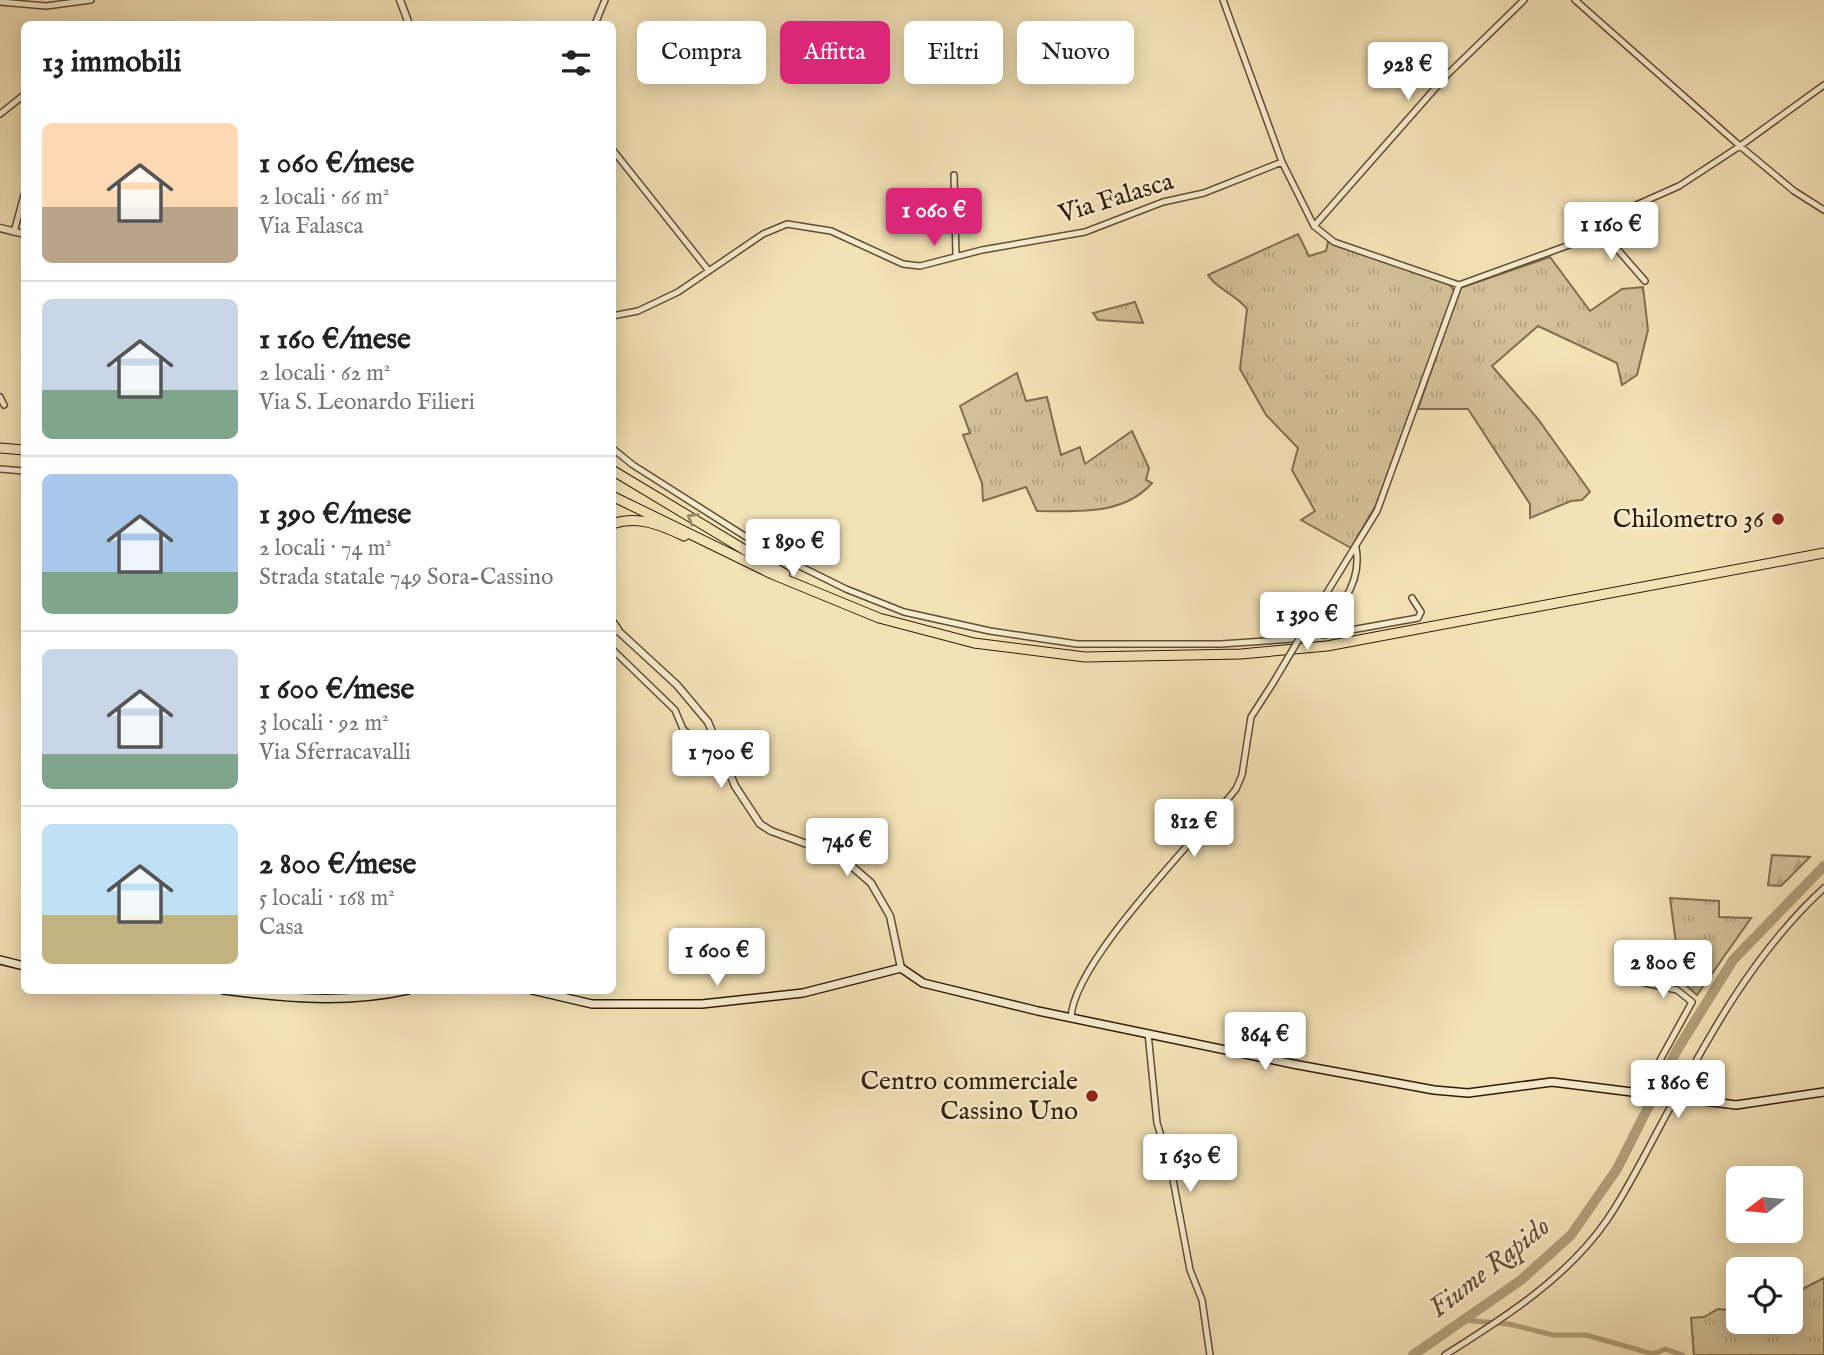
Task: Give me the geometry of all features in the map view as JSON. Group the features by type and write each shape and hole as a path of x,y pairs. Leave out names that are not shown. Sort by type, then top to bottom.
{"highway":[{"path":"0,448 21,450"},
{"path":"616,472 761,561 836,601"},
{"path":"616,498 772,574 836,601 922,632 1023,652 1118,658 1241,654 1327,646 1824,552"},
{"path":"616,523 636,520 656,523 750,567 772,574"}],"main road":[{"path":"0,960 21,965"},
{"path":"549,994 592,1004 702,1004 803,993 901,968 909,976 923,982 1071,1018 1293,1065 1455,1093 1552,1082 1744,1105 1824,1092"},
{"path":"263,994 333,1001 392,994"}],"street":[{"path":"0,2 46,6 91,0"},
{"path":"400,0 408,21"},
{"path":"596,21 606,0"},
{"path":"1223,0 1282,162 1314,226 1334,243 1459,285 1572,244 1607,218 1679,186 1824,85"},
{"path":"1314,226 1446,76 1524,0"},
{"path":"1575,0 1740,146 1794,191 1824,210"},
{"path":"0,114 21,97"},
{"path":"616,154 709,271"},
{"name":"Via Falasca","path":"616,315 648,306 678,292 763,234 787,224 831,231 903,264 920,266 956,255 1086,232 1164,202 1204,193 1282,162"},
{"path":"954,175 956,255"},
{"path":"14,232 21,206"},
{"path":"1598,226 1645,281"},
{"path":"0,228 21,233"},
{"path":"1071,1018 1073,1002 1113,933 1236,789 1242,775 1251,717 1377,511 1459,285"},
{"path":"0,397 4,405"},
{"path":"616,450 633,465 740,534 803,570 904,612 1077,644 1221,644 1307,638 1317,631 1348,596 1358,561 1356,548"},
{"path":"0,469 21,471"},
{"path":"1317,631 1323,635 1418,618 1421,612 1412,598"},
{"path":"616,628 694,703 714,736 735,786 760,824 771,831 840,856 862,873 880,896 890,916 901,968"},
{"path":"616,653 675,710 683,729 694,739 714,736"},
{"path":"1445,1355 1502,1318 1572,1262 1606,1222 1674,1096 1731,999 1795,915 1824,888"},
{"path":"1645,983 1677,990 1692,1002 1647,1092"},
{"path":"1148,1033 1157,1123 1170,1165 1189,1270 1202,1300 1210,1355"}],"green space":[{"path":"1298,234 1309,256 1326,251 1328,242 1448,283 1455,292 1376,505 1351,548 1301,520 1315,511 1292,470 1298,448 1266,415 1240,369 1247,309 1208,275"},
{"path":"1550,257 1590,311 1622,289 1643,287 1648,330 1637,375 1622,385 1617,363 1538,326 1492,366 1538,419 1590,492 1582,500 1571,501 1530,518 1530,504 1468,409 1418,409 1460,288"},
{"path":"1135,302 1143,323 1098,320 1093,313"},
{"path":"1017,373 1026,401 1047,397 1061,455 1080,447 1085,464 1132,431 1149,468 1146,480 1152,483 1127,501 1083,511 1037,511 1026,487 983,501 982,483 963,435 970,433 960,406"},
{"path":"1772,855 1810,857 1781,886 1768,885"},
{"path":"1670,898 1719,901 1719,917 1751,918 1697,995 1681,981"},
{"path":"1824,1278 1824,1355 1694,1355 1691,1318 1704,1317 1718,1309 1726,1310 1726,1334 1803,1334 1803,1289"}],"waterway":[{"name":"Fiume Rapido","path":"1413,1355 1521,1280 1571,1235 1617,1169 1677,1050 1733,960 1824,866"},
{"path":"1463,1320 1509,1324 1553,1335 1586,1335 1653,1354 1665,1349 1683,1355"}],"place":[{"name":"Chilometro 36","path":"1778,519"},
{"name":"Centro commerciale Cassino Uno","path":"1092,1096"}]}
